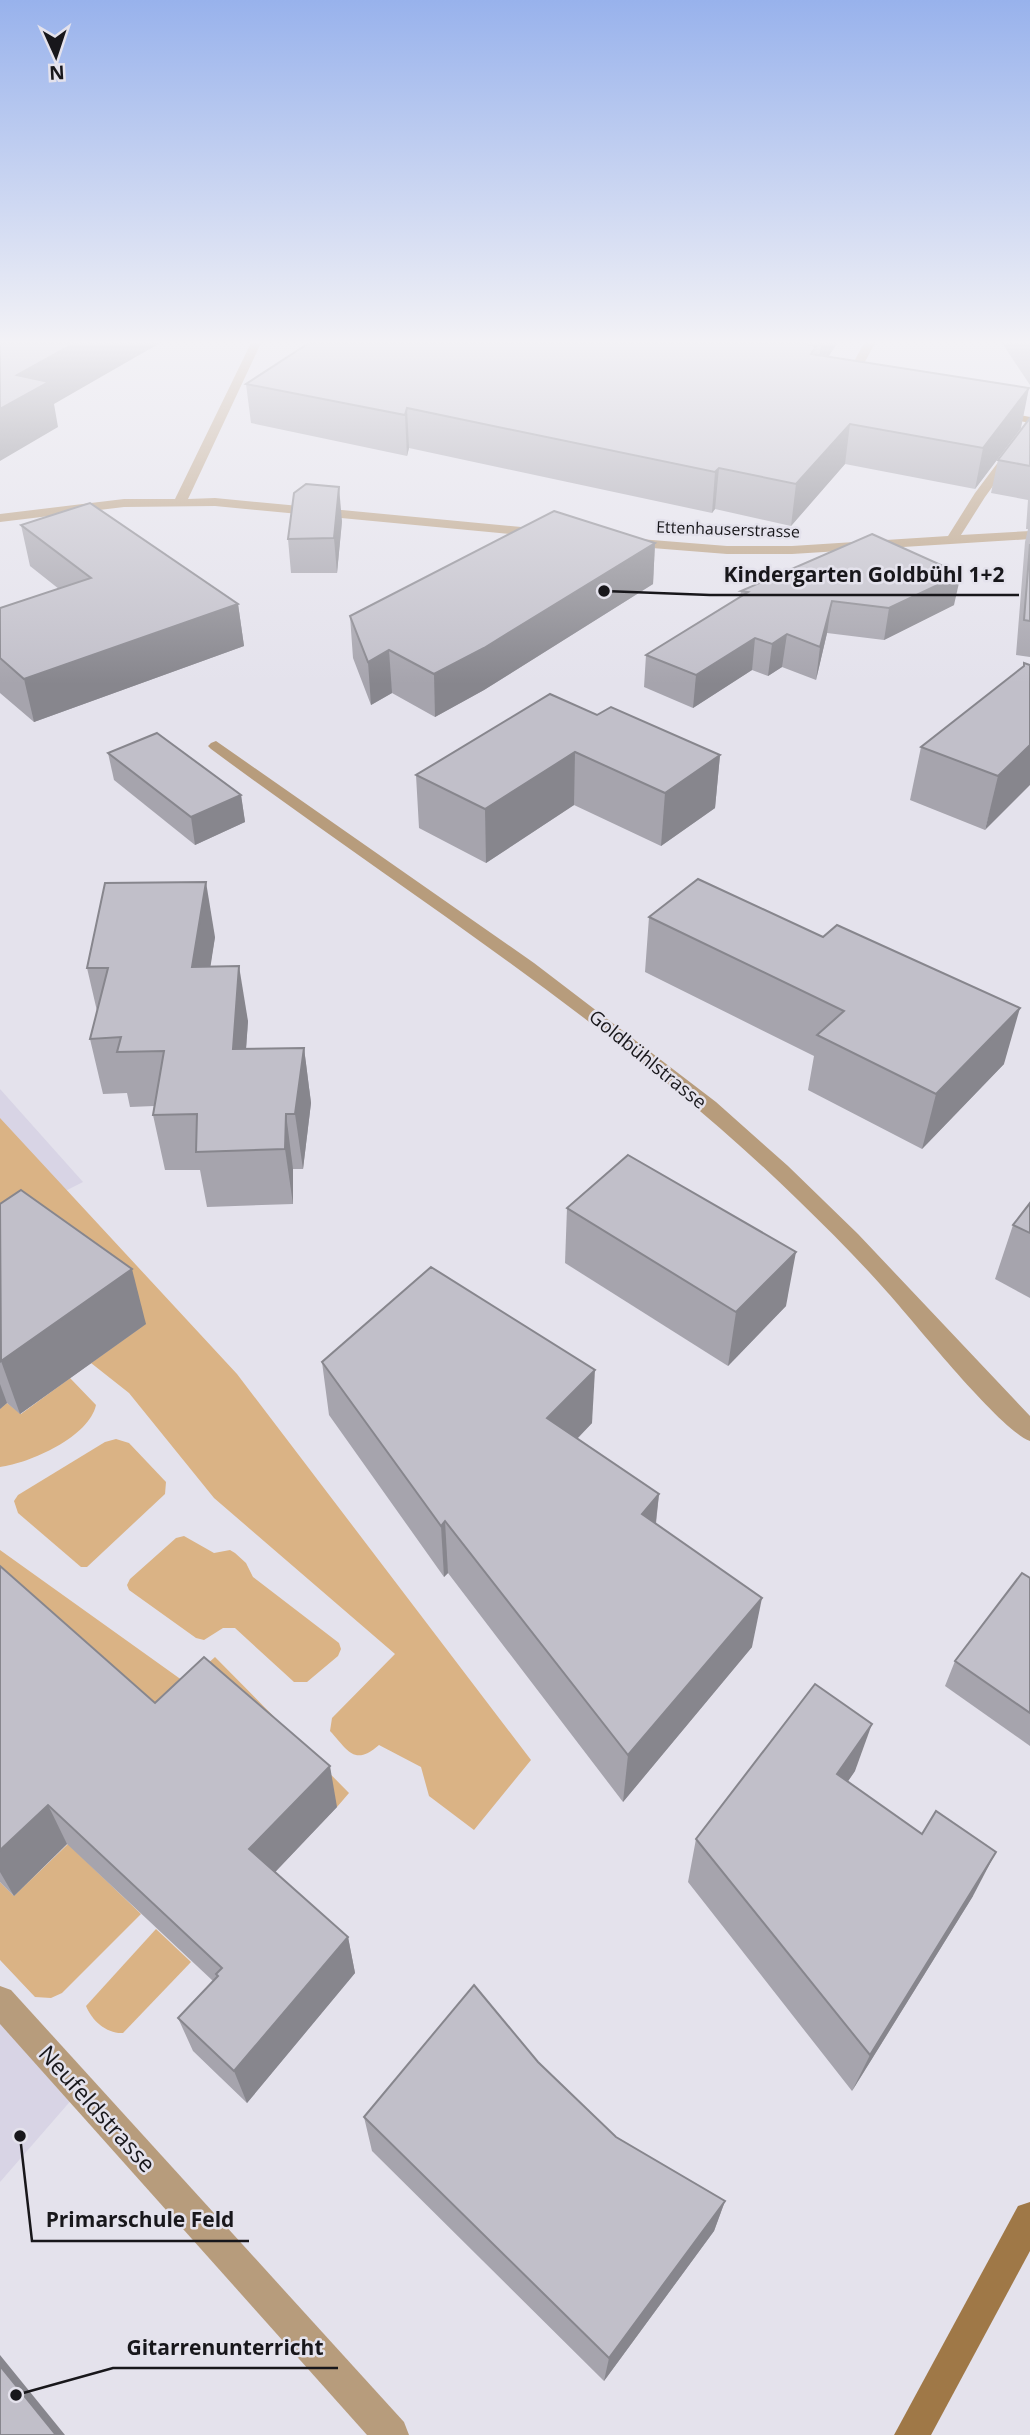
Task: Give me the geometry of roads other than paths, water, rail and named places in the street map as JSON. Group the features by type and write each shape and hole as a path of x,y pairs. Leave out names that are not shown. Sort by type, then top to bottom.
{"main road":[{"path":"912,2435 1030,2218"}],"street":[{"path":"180,502 202,457"},
{"path":"953,538 1008,457"},
{"path":"0,518 124,503 180,502 256,505 551,534"},
{"name":"Ettenhauserstrasse","path":"618,541 686,548 764,551 1030,535"},
{"name":"Goldbühlstrasse","path":"216,746 309,815 562,990 710,1108 768,1160 893,1284 995,1399 1030,1431"},
{"name":"Neufeldstrasse","path":"0,2001 391,2435"}],"place":[{"name":"Kindergarten Goldbühl 1+2","path":"604,591"},
{"name":"Primarschule Feld","path":"20,2136"},
{"name":"Gitarrenunterricht","path":"16,2395"}]}
